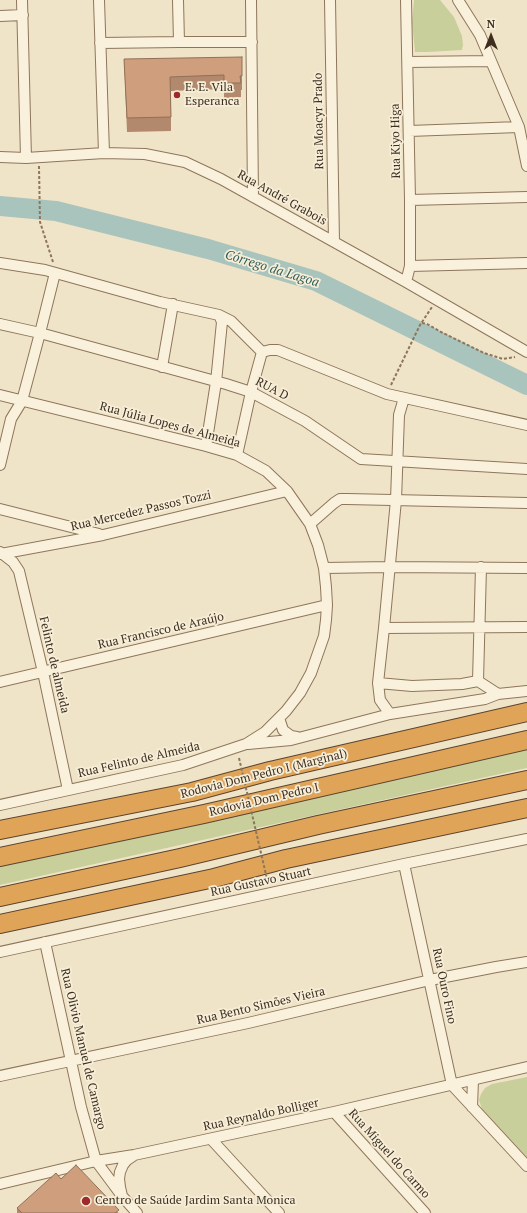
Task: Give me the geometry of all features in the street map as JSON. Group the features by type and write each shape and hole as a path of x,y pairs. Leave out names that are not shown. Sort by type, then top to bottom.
{"highway":[{"name":"Rodovia Dom Pedro I (Marginal)","path":"0,830 192,792 270,771 527,712"},
{"name":"Rodovia Dom Pedro I","path":"0,857 204,814 527,740"},
{"path":"0,897 180,858 318,825 527,780"},
{"path":"0,924 214,878 286,859 527,808"}],"street":[{"path":"22,0 26,158"},
{"path":"99,0 104,153"},
{"path":"178,0 179,42"},
{"path":"251,0 253,197"},
{"name":"Rua Moacyr Prado","path":"330,0 334,242"},
{"name":"Rua Kiyo Higa","path":"406,0 410,200 410,266 406,282"},
{"path":"458,0 480,35 519,127 527,166"},
{"path":"0,16 23,15"},
{"path":"100,43 252,42"},
{"path":"408,62 491,61"},
{"path":"409,131 519,127"},
{"name":"Rua André Grabois","path":"0,158 26,158 104,153 145,154 185,162 221,179 438,300 524,354"},
{"path":"410,200 527,197"},
{"path":"0,263 55,273 80,281 219,315 231,321 262,352"},
{"path":"410,266 527,263"},
{"path":"0,465 11,419 22,400 55,273"},
{"path":"162,367 173,304"},
{"path":"206,446 216,382 222,322 219,315"},
{"name":"RUA D","path":"0,324 251,392 305,421 361,459 527,469"},
{"path":"262,352 278,350 387,394 527,425"},
{"path":"237,455 251,392 262,352"},
{"name":"Rua Júlia Lopes de Almeida","path":"0,395 237,455 266,471 287,492 310,524 318,545 324,568"},
{"path":"390,714 380,700 378,683 396,500 399,415 404,398"},
{"name":"Rua Mercedez Passos Tozzi","path":"1,553 102,535 287,492"},
{"path":"310,524 340,499 527,503"},
{"path":"0,509 102,535"},
{"name":"Felinto de almeida","path":"1,553 13,562 19,571 43,672 68,790"},
{"path":"478,680 481,567"},
{"path":"324,568 527,568"},
{"name":"Rua Felinto de Almeida","path":"0,805 183,765 246,744 265,732 300,693 311,673 324,636 326,620 327,605 324,568"},
{"name":"Rua Francisco de Araújo","path":"0,682 327,605"},
{"path":"384,628 527,626"},
{"path":"378,683 412,686 462,684 478,680 498,694"},
{"path":"246,744 291,740 390,714 485,699 498,694 527,691"},
{"path":"279,718 283,730 287,734 300,737"},
{"name":"Rua Gustavo Stuart","path":"0,952 404,864 527,839"},
{"name":"Rua Ouro Fino","path":"404,864 452,1085"},
{"name":"Rua Olivio Manuel de Camargo","path":"45,942 81,1107 96,1161"},
{"name":"Rua Bento Simões Vieira","path":"0,1076 248,1023 430,980 527,962"},
{"name":"Rua Reynaldo Bolliger","path":"0,1184 96,1161 134,1155 334,1112 527,1067"},
{"path":"472,1107 473,1080"},
{"path":"452,1085 527,1166"},
{"name":"Rua Miguel do Carmo","path":"334,1112 425,1213"},
{"path":"211,1139 279,1213"},
{"path":"122,1196 120,1172 127,1160 134,1155"},
{"path":"96,1161 122,1196 138,1213"}],"path":[{"path":"39,157 40,222 55,273"},
{"path":"387,394 421,324 428,312 438,300"},
{"path":"421,324 427,324 484,353 503,359 524,354"},
{"path":"240,758 266,879"}],"green space":[{"path":"414,0 440,0 454,17 462,36 462,50 415,52 412,22"},
{"path":"527,748 527,768 0,885 0,865"},
{"path":"527,1077 527,1157 482,1109 479,1100 485,1088 492,1084"}],"building":[{"path":"242,57 242,76 240,76 241,83 224,83 224,75 170,77 171,117 127,118 124,59"},
{"path":"76,1165 119,1210 115,1213 22,1213 17,1208 56,1173 61,1179"}],"waterway":[{"name":"Córrego da Lagoa","path":"0,206 56,211 208,249 316,281 527,385"}],"place":[{"name":"E. E. Vila Esperanca","path":"177,95"},
{"name":"Centro de Saúde Jardim Santa Monica","path":"86,1201"}]}
